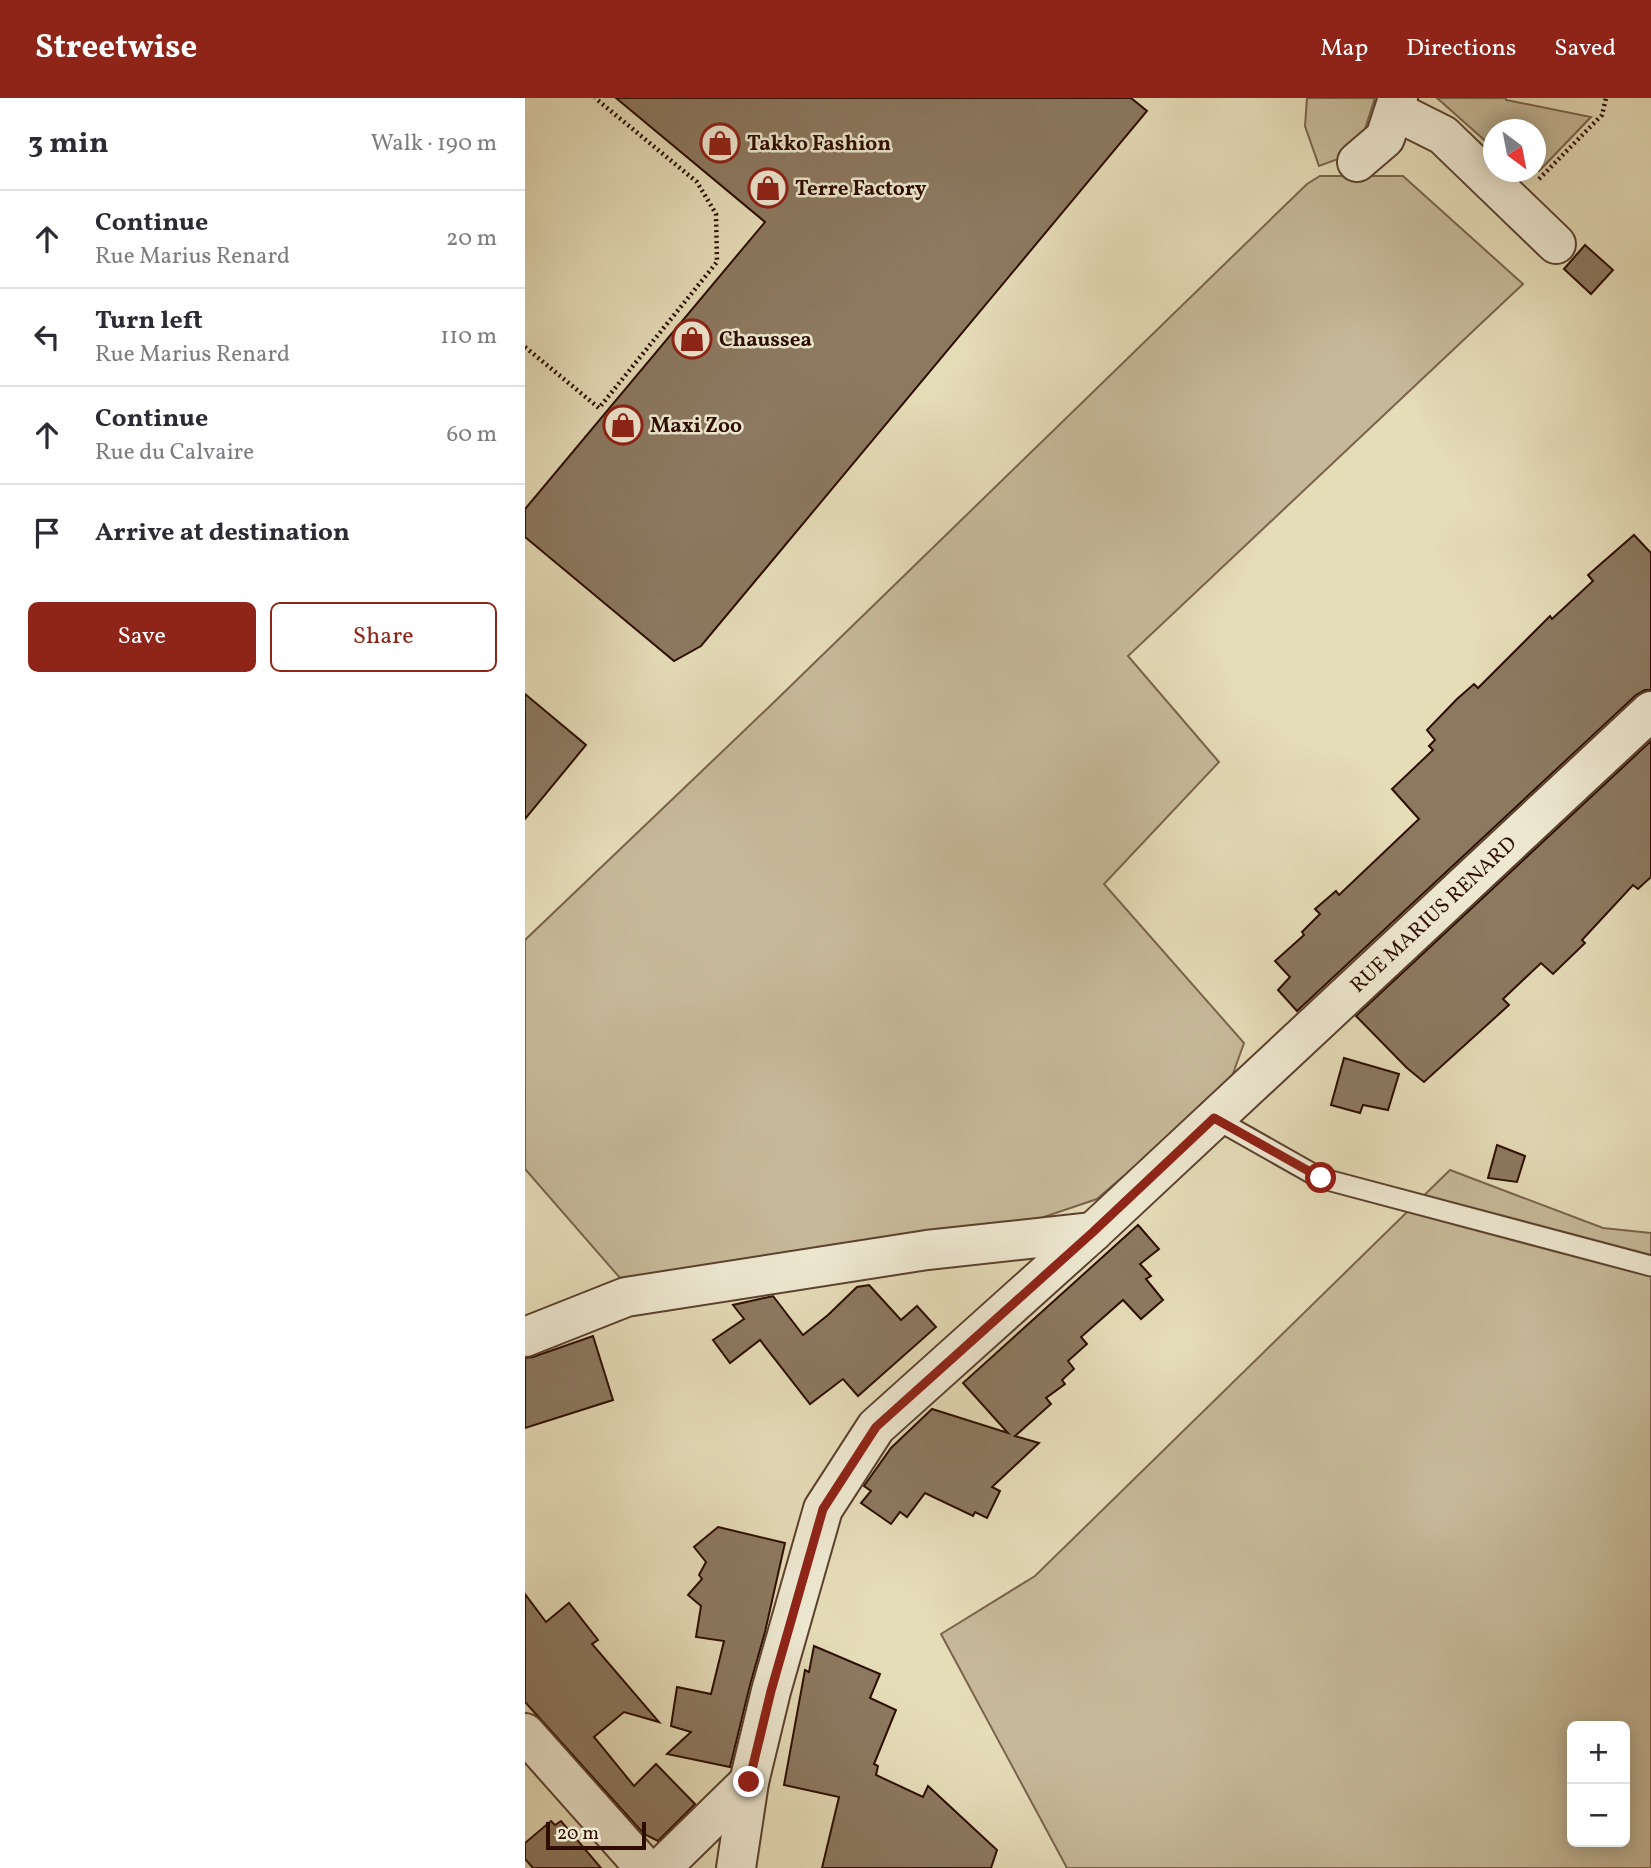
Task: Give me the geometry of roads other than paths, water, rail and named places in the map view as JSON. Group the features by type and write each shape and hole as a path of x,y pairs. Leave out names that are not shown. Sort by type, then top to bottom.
{"street":[{"path":"1357,162 1385,138 1397,104 1443,135 1556,244"},
{"name":"RUE MARIUS RENARD","path":"736,1868 749,1782 771,1691 823,1509 876,1427 1093,1232 1651,711"},
{"path":"525,1337 626,1297 927,1250 1093,1232"},
{"path":"525,1733 645,1868"},
{"path":"661,1868 749,1782"}],"lane":[{"path":"1214,1118 1321,1178 1651,1266"}],"place":[{"name":"Takko Fashion","path":"720,143"},
{"name":"Terre Factory","path":"768,188"},
{"name":"Chaussea","path":"692,339"},
{"name":"Maxi Zoo","path":"623,425"}]}
